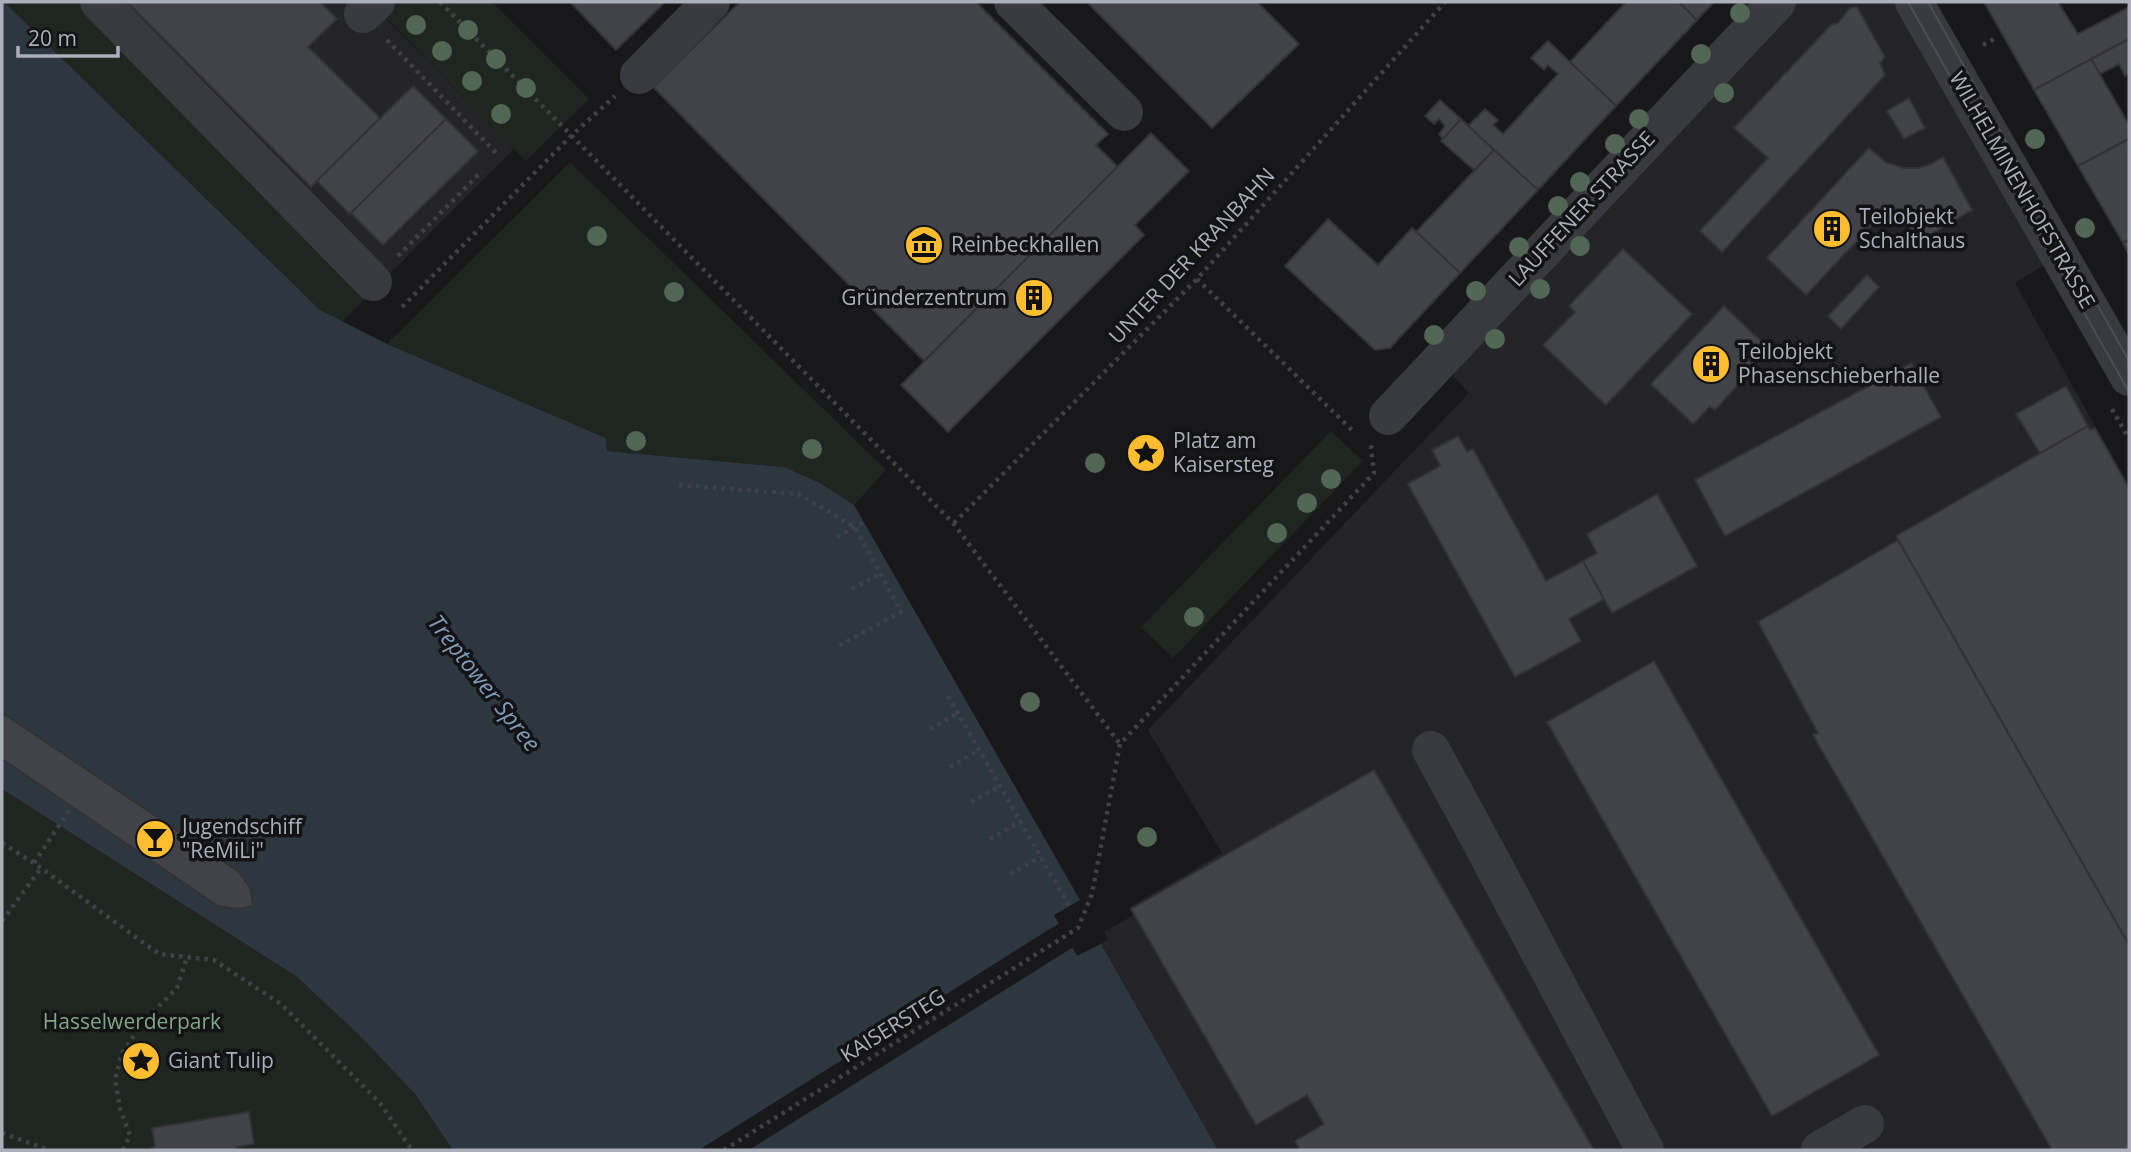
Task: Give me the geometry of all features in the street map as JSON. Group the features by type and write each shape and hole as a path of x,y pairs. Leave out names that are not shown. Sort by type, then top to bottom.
{"street":[{"path":"99,2 373,282"},
{"path":"639,75 711,2"},
{"path":"1013,2 1124,112"},
{"name":"LAUFFENER STRASSE","path":"1379,432 1777,2"},
{"name":"WILHELMINENHOFSTRASSE","path":"1914,2 2129,377"},
{"path":"1431,750 1645,1150"},
{"path":"1820,1150 1865,1124"}],"path":[{"path":"440,2 953,523 1120,744 1374,473 1379,432 1230,313 1197,279"},
{"name":"UNTER DER KRANBAHN","path":"953,523 1197,279 1445,2"},
{"path":"369,8 496,153"},
{"path":"1983,45 1994,39"},
{"path":"400,308 571,136 639,75"},
{"path":"373,282 482,171"},
{"path":"679,485 798,494 855,527 901,612 837,647"},
{"path":"837,537 864,522"},
{"path":"852,589 880,574"},
{"path":"948,696 1069,906"},
{"path":"930,729 958,713"},
{"name":"KAISERSTEG","path":"724,1150 1078,928 1092,894 1120,744"},
{"path":"950,767 979,750"},
{"path":"971,802 1000,786"},
{"path":"34,863 72,806"},
{"path":"990,839 1021,821"},
{"path":"2,843 34,863 159,954 214,960 281,1004 380,1104 412,1150"},
{"path":"1010,874 1041,857"},
{"path":"2,921 41,868"},
{"path":"123,1150 130,1135 120,1109 116,1079 122,1053 144,1021 177,988 187,957"},
{"path":"2,1133 49,1150"}],"shaded area":[{"path":"4,2 397,2 383,16 514,149 342,322"},
{"path":"1795,2 1896,2 2046,264 2015,283 2129,487 2129,1150 1218,1150 1101,944 1108,939 1104,932 1134,915 1130,907 1222,853 1148,730 1469,393 1454,377 1453,371"}],"green space":[{"path":"4,2 78,2 366,297 342,322 320,310"},
{"path":"397,2 492,2 589,99 526,161 383,15"},
{"path":"570,162 886,470 854,505 820,483 784,467 607,451 606,438 387,344"},
{"path":"1331,431 1363,461 1173,658 1141,627"},
{"name":"Hasselwerderpark","path":"2,789 297,977 359,1035 415,1094 453,1150 2,1150"}],"water":[{"name":"Treptower Spree","path":"2,2 320,310 387,344 606,438 607,451 784,467 820,483 854,505 1080,900 1054,915 1077,956 1101,944 1218,1150 453,1150 415,1094 359,1035 297,977 2,789"}],"pier":[{"path":"1061,922 1075,946 749,1150 699,1150"}],"building":[{"path":"127,2 320,2 337,19 308,47 380,118 311,187"},
{"path":"570,2 665,2 616,50"},
{"name":"Reinbeckhallen","path":"740,2 976,2 1108,134 1096,145 1118,167 924,361 653,87"},
{"path":"1087,2 1257,2 1299,44 1212,128"},
{"path":"1626,2 1679,2 1697,20 1616,106 1570,62"},
{"path":"1679,2 1714,2 1697,20"},
{"path":"1984,2 2058,2 2078,34 2129,7 2129,39 2034,90"},
{"path":"1857,7 1885,57 1880,63 1885,75 1722,252 1700,231 1768,158 1734,128 1831,25 1838,23 1850,8"},
{"path":"2129,39 2129,73 2125,76 2119,64 2100,74 2091,59"},
{"path":"1548,41 1616,106 1538,190 1468,126 1485,109 1498,120 1493,125 1503,134 1558,74 1548,65 1544,70 1531,58"},
{"path":"2091,59 2129,125 2129,139 2078,166 2034,90"},
{"path":"413,86 446,119 350,214 317,181"},
{"path":"1909,98 1925,128 1904,139 1887,111"},
{"path":"1440,100 1461,119 1443,139 1439,134 1445,126 1439,119 1434,124 1425,116"},
{"path":"446,119 478,151 383,245 351,213"},
{"path":"1461,119 1494,150 1474,170 1441,141"},
{"name":"Gründerzentrum","path":"1151,133 1189,171 1135,225 1144,235 948,432 901,385"},
{"path":"2129,139 2129,240 2123,243 2078,166"},
{"name":"Teilobjekt Schalthaus","path":"1869,148 1887,163 1904,168 1918,168 1943,157 1972,210 1918,242 1902,215 1884,212 1806,295 1767,258"},
{"path":"1494,150 1538,190 1460,273 1416,232"},
{"path":"1328,219 1378,265 1412,228 1460,273 1390,348 1375,350 1285,266"},
{"path":"2129,240 2129,255 2123,243"},
{"path":"1623,249 1692,314 1606,405 1543,345 1575,312 1569,306"},
{"path":"1867,275 1879,287 1841,329 1828,316"},
{"name":"Teilobjekt Phasenschieberhalle","path":"1724,306 1765,345 1750,361 1755,366 1715,410 1710,406 1693,424 1651,384"},
{"path":"1911,363 1941,417 1725,536 1695,480"},
{"path":"2066,386 2088,426 2040,453 2016,414"},
{"path":"2088,426 2090,430 2095,428 2129,488 2129,945 1896,536"},
{"path":"1458,436 1467,452 1473,449 1546,581 1583,561 1604,599 1569,619 1581,641 1515,677 1408,484 1440,466 1432,450"},
{"path":"1657,494 1697,566 1612,613 1583,561 1597,553 1587,534"},
{"path":"1898,540 2129,945 2129,1150 2052,1150 1813,735 1818,733 1758,622"},
{"path":"1654,661 1879,1055 1772,1116 1547,722"},
{"name":"Jugendschiff \"ReMiLi\"","path":"4,714 239,872 251,889 253,906 238,909 218,906 2,759"},
{"path":"1374,770 1594,1150 1300,1150 1295,1141 1324,1124 1307,1095 1256,1125 1131,909"},
{"path":"249,1112 254,1144 236,1147 237,1150 148,1150 155,1146 152,1128"}],"tram line":[{"path":"1908,2 2129,392"},
{"path":"1928,2 2129,361"}],"place":[{"name":"Teilobjekt Schalthaus","path":"1832,229"},
{"name":"Reinbeckhallen","path":"924,245"},
{"name":"Gründerzentrum","path":"1034,298"},
{"name":"Teilobjekt Phasenschieberhalle","path":"1711,364"},
{"name":"Platz am Kaisersteg","path":"1146,453"},
{"name":"Jugendschiff \"ReMiLi\"","path":"155,839"},
{"name":"Giant Tulip","path":"141,1061"}]}
